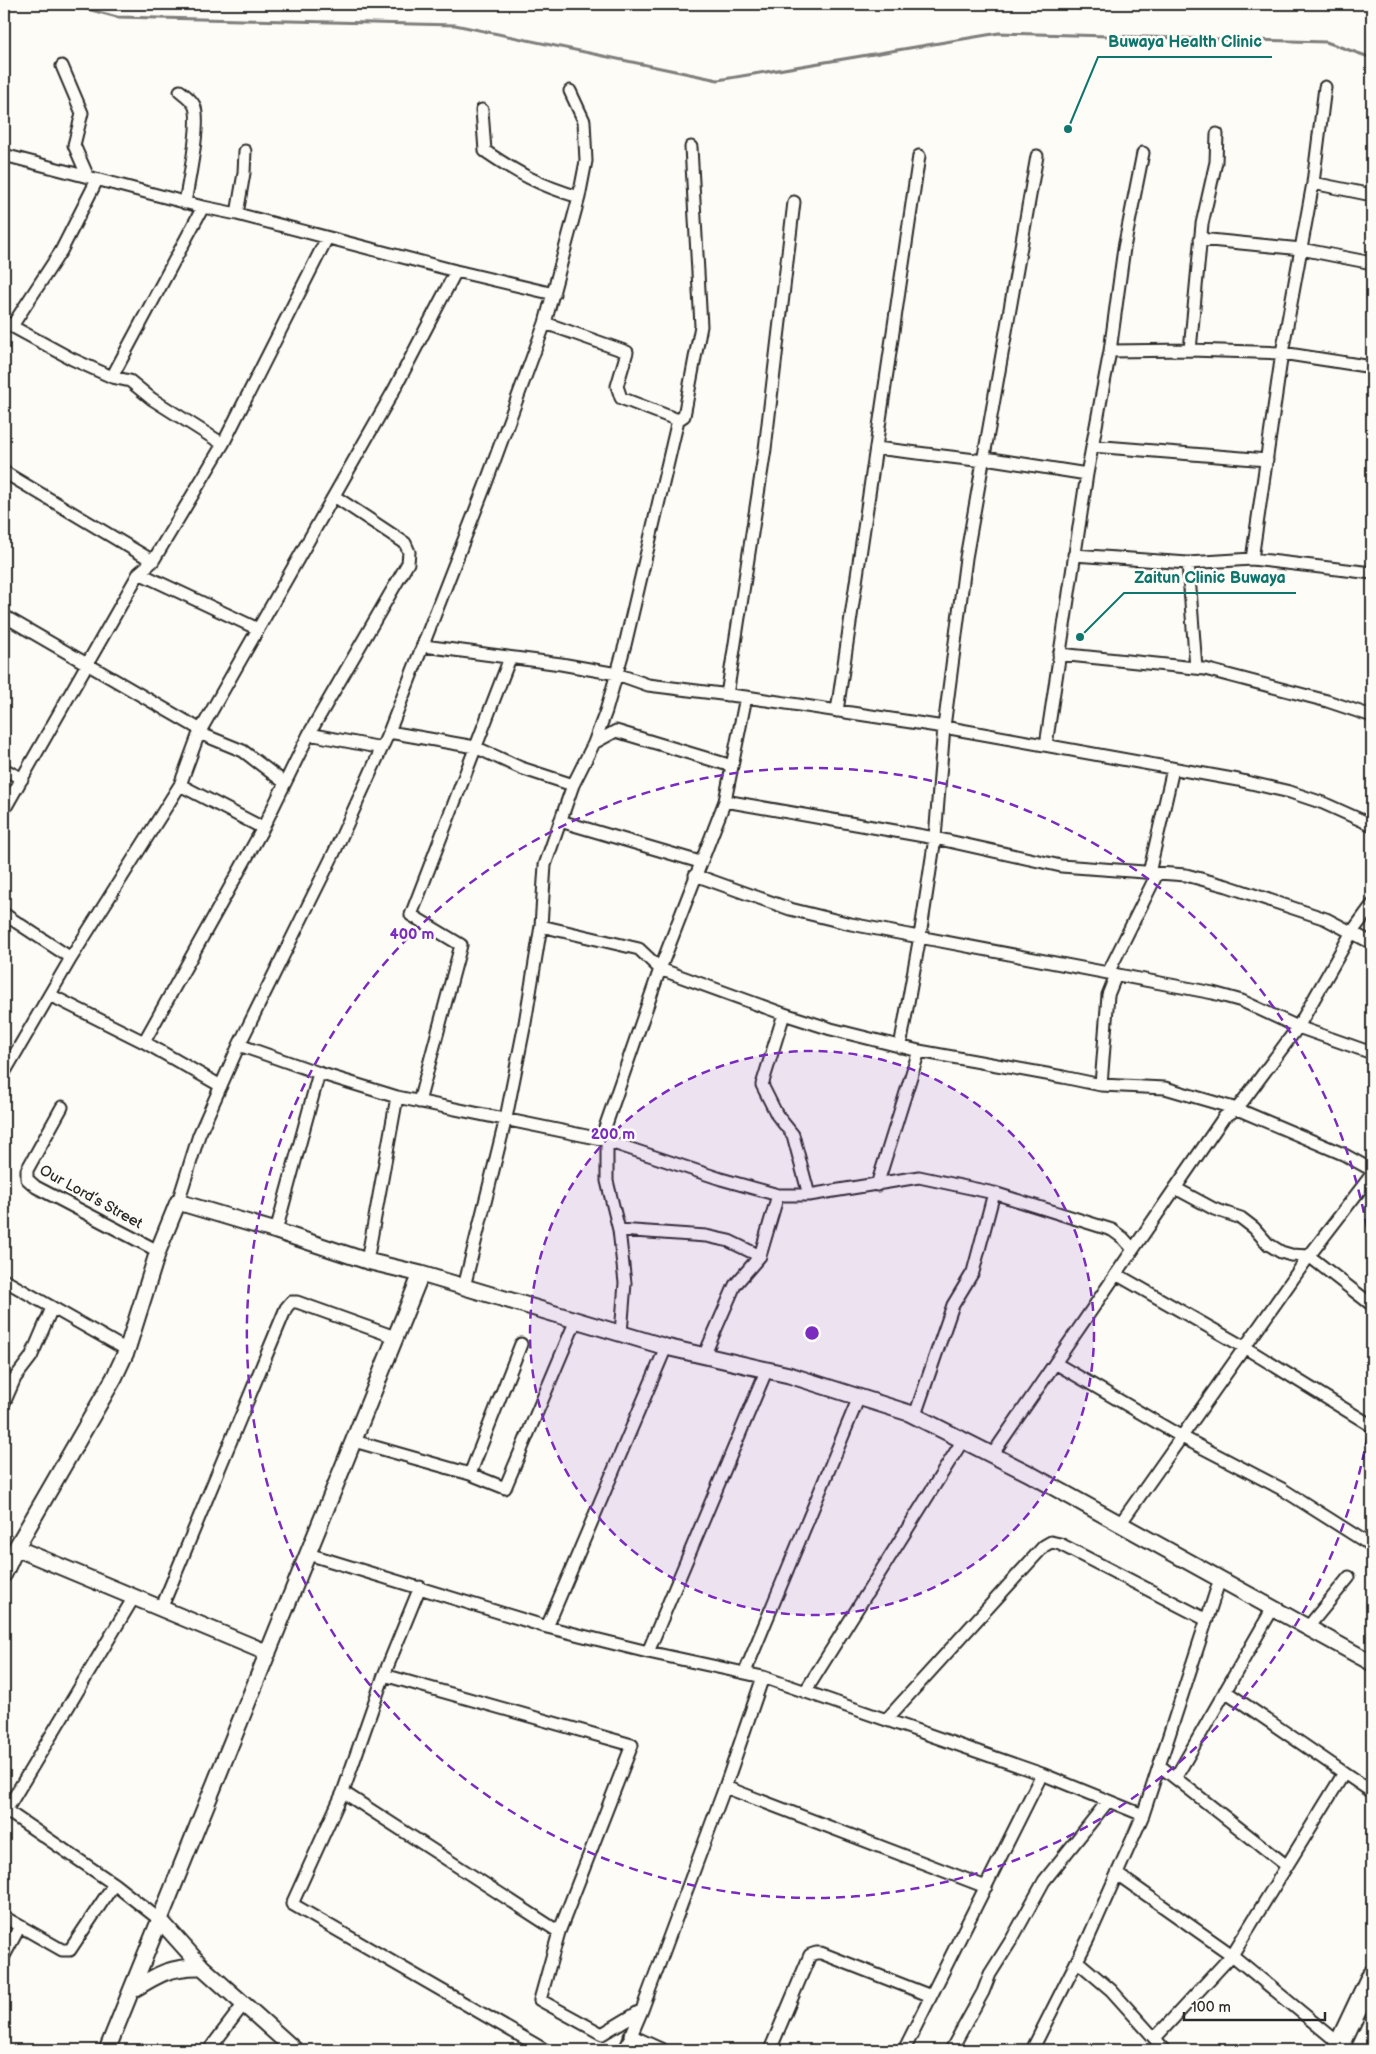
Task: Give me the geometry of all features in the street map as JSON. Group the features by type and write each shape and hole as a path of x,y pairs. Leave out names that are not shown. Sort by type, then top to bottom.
{"highway":[{"path":"1338,2047 1372,1976"}],"street":[{"path":"62,66 82,113 74,145 80,160 93,179"},
{"path":"1252,559 1282,353 1313,183 1325,87"},
{"path":"180,91 194,105 196,112 194,147 185,203"},
{"path":"4,1575 16,1548 114,1378 127,1350 158,1251 178,1202 198,1134 334,853 389,732 424,646 545,323 554,294 586,161 584,121 570,91"},
{"path":"482,110 486,152 518,174 552,189 578,197"},
{"path":"1190,350 1200,239 1216,162 1217,134"},
{"path":"464,1287 506,1118 525,1023 542,926 545,865 573,785 594,743 606,711 617,674 678,420 684,416 701,326 691,147"},
{"path":"237,214 245,167 245,150"},
{"path":"1046,745 1087,474 1110,351 1124,248 1143,154"},
{"path":"4,155 185,203 237,214 389,252 456,271 554,294"},
{"path":"838,711 919,156"},
{"path":"900,1047 935,838 944,727 966,558 1037,156"},
{"path":"60,170 80,160"},
{"path":"93,179 61,251 8,324 72,359 112,377 130,381 152,399 223,444"},
{"path":"1313,183 1372,194"},
{"path":"727,695 765,449 794,202"},
{"path":"112,377 203,207"},
{"path":"4,810 139,574 153,561 223,444 327,238"},
{"path":"1200,239 1301,249 1372,263"},
{"path":"4,1073 7,1060 50,995 70,958 180,785 200,731 394,390 456,271"},
{"path":"545,323 627,352 616,386 621,398 678,420"},
{"path":"1110,351 1190,350 1282,353 1372,367"},
{"path":"1092,446 1267,460"},
{"path":"876,448 1087,474"},
{"path":"4,472 153,561"},
{"path":"144,1042 263,828 309,734 408,563 409,552 405,543 334,496"},
{"path":"1074,555 1188,563 1252,559 1372,573"},
{"path":"1188,563 1196,668"},
{"path":"139,574 258,629"},
{"path":"4,616 88,663 200,731 243,751 285,782"},
{"path":"424,646 561,664 617,674 648,686 746,697 944,727 1174,769 1290,792 1323,803 1372,825"},
{"path":"1059,654 1196,668 1327,701 1372,716"},
{"path":"420,1102 461,945 411,915 510,658"},
{"path":"621,1332 625,1283 619,1230 607,1181 604,1140 660,969 725,801 746,697"},
{"path":"606,711 616,731"},
{"path":"594,743 616,731 732,766"},
{"path":"389,732 475,747 522,768 573,785"},
{"path":"309,734 382,748"},
{"path":"4,769 22,779"},
{"path":"1101,1085 1108,995 1112,974 1153,873 1174,769"},
{"path":"180,785 263,828"},
{"path":"725,801 935,838 1061,866 1186,875 1227,886 1326,919 1372,943"},
{"path":"560,820 700,862"},
{"path":"695,875 790,909 851,924 1213,993 1242,1001 1298,1027 1372,1053"},
{"path":"992,1455 1224,1117 1237,1109 1298,1027 1352,932 1372,905"},
{"path":"4,914 70,958"},
{"path":"542,926 639,949 660,969 831,1029 919,1052 1063,1076 1101,1085 1165,1088 1237,1109 1343,1154 1372,1170"},
{"path":"50,995 144,1042 221,1086"},
{"path":"784,1014 762,1085 777,1115 793,1135 809,1195"},
{"path":"240,1045 319,1073 397,1096 604,1140 721,1179 778,1195 809,1195 919,1177 994,1193 1112,1230 1133,1249"},
{"path":"877,1185 919,1052"},
{"path":"276,1231 319,1073"},
{"path":"367,1262 397,1096"},
{"name":"Our Lord’s Street","path":"62,1107 27,1170 27,1179 36,1187 158,1251"},
{"path":"1120,1524 1309,1256 1372,1174"},
{"path":"1175,1188 1214,1209 1242,1218 1268,1244 1281,1252 1291,1255 1309,1256 1372,1305"},
{"path":"915,1416 953,1304 973,1272 994,1193"},
{"path":"704,1356 735,1285 760,1256 778,1195"},
{"path":"178,1202 276,1231 367,1262 421,1274 621,1332 666,1347 767,1369 915,1416 1120,1524 1372,1663"},
{"path":"619,1230 706,1236 729,1240 760,1256"},
{"path":"107,2050 421,1274"},
{"path":"1116,1274 1244,1347 1372,1426"},
{"path":"4,1280 127,1350"},
{"path":"161,1609 286,1308 291,1302 297,1302 396,1337"},
{"path":"4,1403 15,1378 31,1357 52,1308"},
{"path":"354,1441 470,1474 505,1488 576,1320"},
{"path":"470,1474 521,1344"},
{"path":"547,1627 666,1347"},
{"path":"1055,1362 1182,1437 1282,1489 1372,1546"},
{"path":"648,1652 767,1369"},
{"path":"744,1672 859,1397"},
{"path":"804,1692 963,1440"},
{"path":"886,1720 1044,1546 1051,1542 1060,1544 1207,1620"},
{"path":"16,1548 268,1653"},
{"path":"308,1554 547,1627 648,1652 763,1677 1042,1774 1143,1815"},
{"path":"1308,1627 1349,1577"},
{"path":"1032,2050 1077,1961 1143,1815 1220,1579"},
{"path":"420,1587 384,1675 343,1792 292,1904 545,2050"},
{"path":"134,1597 5,1812 114,1884 160,1920 202,1967 295,2050"},
{"path":"1176,1777 1273,1608"},
{"path":"384,1675 632,1745 559,1932 540,2000 602,2034 642,2010"},
{"path":"625,2050 642,2010 725,1787 763,1677"},
{"path":"1225,1691 1372,1792"},
{"path":"1160,1766 1287,1866"},
{"path":"1155,2038 1232,1955 1344,1773"},
{"path":"904,2050 1042,1774"},
{"path":"725,1787 986,1886"},
{"path":"343,1792 559,1932"},
{"path":"950,2050 983,1992 990,1974 1044,1881 1108,1801"},
{"path":"1117,1874 1232,1955 1338,2047"},
{"path":"4,1917 62,1950 70,1950 114,1884"},
{"path":"4,1956 20,1926"},
{"path":"770,2050 810,1955 816,1952 931,1996"},
{"path":"1077,1961 1111,1990 1165,2050"},
{"path":"131,1991 159,1974 183,1966 202,1967"},
{"path":"209,2050 244,2004"},
{"path":"630,2035 662,2050"}],"waterway":[{"path":"69,4 117,17 455,25 718,80 999,33 1326,42 1372,58"}],"place":[{"name":"Buwaya Health Clinic","path":"1068,129"},
{"name":"Zaitun Clinic Buwaya","path":"1080,637"}]}
